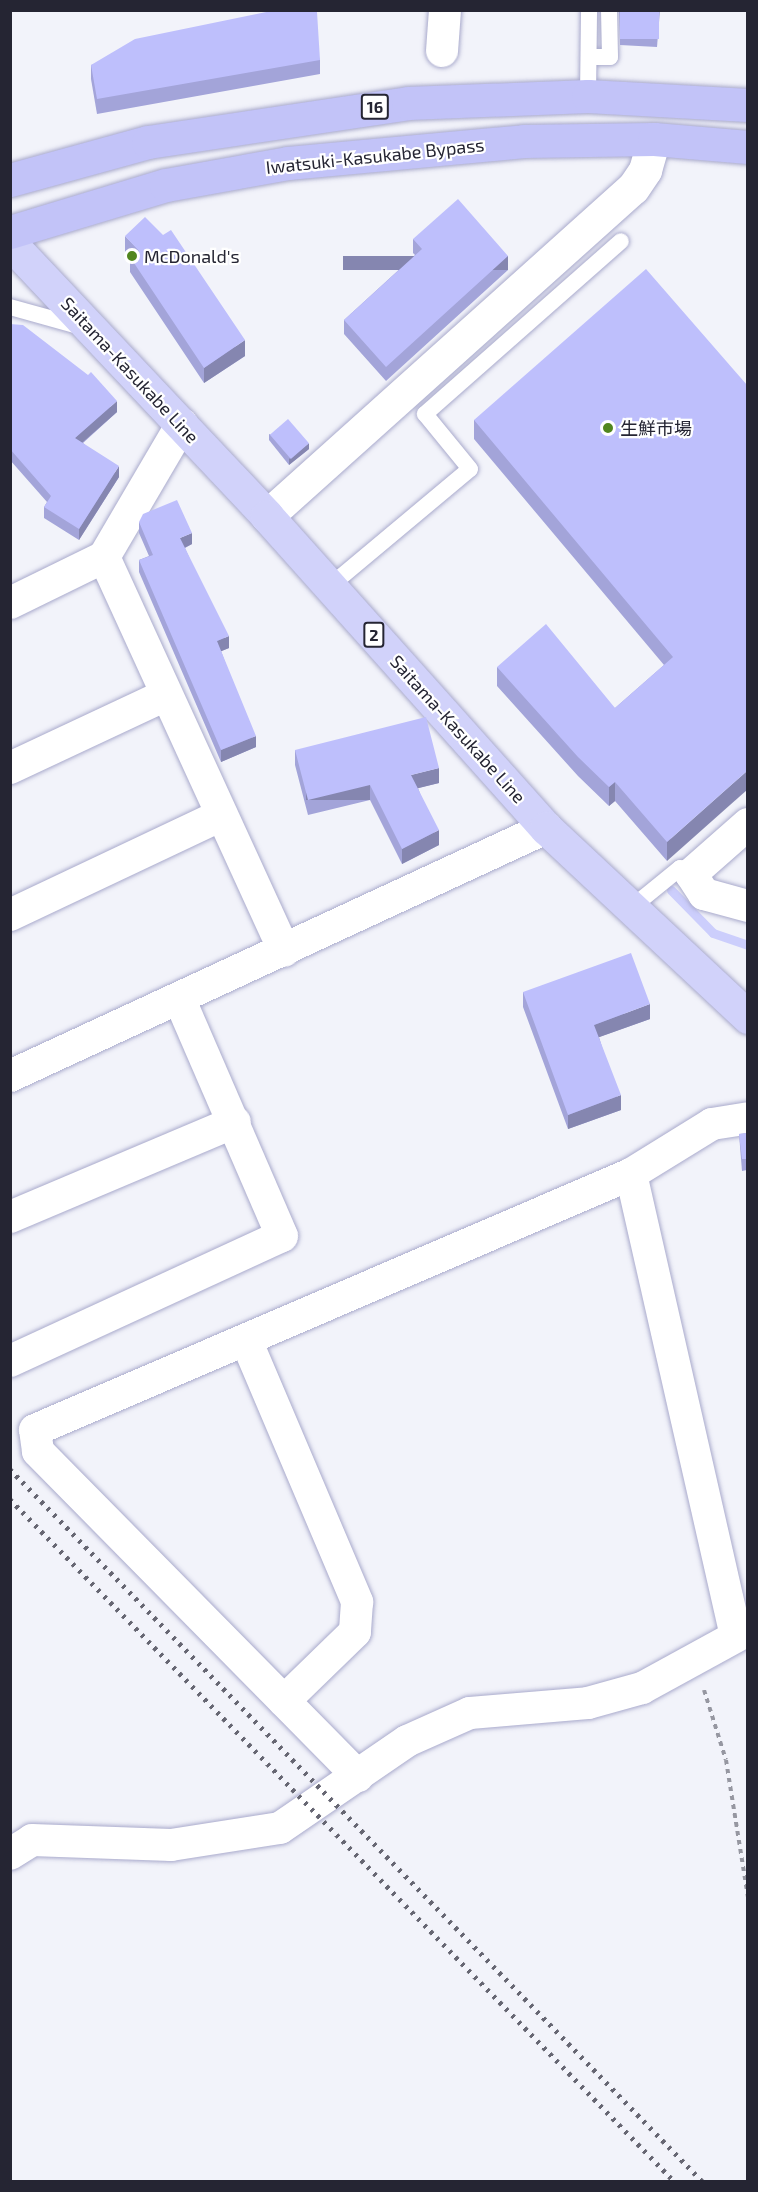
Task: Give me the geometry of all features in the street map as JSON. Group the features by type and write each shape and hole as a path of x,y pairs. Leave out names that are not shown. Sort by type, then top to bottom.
{"highway":[{"name":"16","path":"10,180 148,142 282,118 408,103 588,96 747,105"},
{"name":"Iwatsuki-Kasukabe Bypass","path":"10,232 166,185 288,163 524,141 654,139 747,147"}],"main road":[{"name":"Saitama-Kasukabe Line","path":"10,243 267,516 338,579 546,828 747,1017"}],"street":[{"path":"442,51 445,10"},
{"path":"267,516 573,266 645,170 654,139"},
{"path":"10,603 104,557 182,424"},
{"path":"104,557 284,951"},
{"path":"10,768 166,694"},
{"path":"10,915 222,815"},
{"path":"747,824 691,874 704,894 747,906"},
{"path":"10,1076 180,1000 546,828"},
{"path":"10,1361 282,1236 235,1122 180,1000"},
{"path":"358,1776 38,1451 35,1431 631,1174 712,1124 747,1118"},
{"path":"10,1217 235,1122"},
{"path":"10,1854 32,1840 171,1845 280,1828 407,1741 470,1713 588,1703 642,1688 693,1656 741,1632 631,1174"},
{"path":"246,1340 357,1602 355,1632 284,1701"}],"lane":[{"path":"588,96 589,10"},
{"path":"589,57 610,57 609,10"},
{"path":"338,579 470,470 424,414 573,266 621,241"},
{"path":"10,307 93,330"},
{"path":"631,908 680,868 691,874"}],"path":[{"path":"693,1656 726,1760 747,1897"}],"building":[{"path":"276,10 317,12 320,60 97,99 91,65 135,39"},
{"path":"620,10 659,10 659,39 620,39"},
{"path":"458,199 508,256 386,367 344,320 422,249 413,239"},
{"path":"145,217 163,235 171,230 245,340 204,368 130,257 139,251 125,236"},
{"path":"646,269 747,385 747,771 667,842 615,782 609,787 578,757 497,667 546,624 615,708 673,657 474,420"},
{"path":"10,324 23,325 88,375 91,372 117,401 75,438 119,466 79,529 44,507 51,496 10,449"},
{"path":"288,419 309,443 291,459 270,435"},
{"path":"177,500 192,533 180,538 229,636 217,641 256,736 221,750 139,560 153,555 139,522 143,514"},
{"path":"426,717 439,768 411,775 439,830 402,849 370,785 308,800 295,750"},
{"path":"631,953 650,1004 594,1025 621,1095 568,1115 523,992"},
{"path":"747,1133 747,1159 742,1159 739,1134"}],"waterway":[{"path":"671,890 713,933 748,945"}],"railway":[{"path":"10,1469 703,2182"},
{"path":"10,1499 675,2182"}],"place":[{"name":"McDonald's","path":"132,256"},
{"name":"生鮮市場","path":"608,428"}]}
